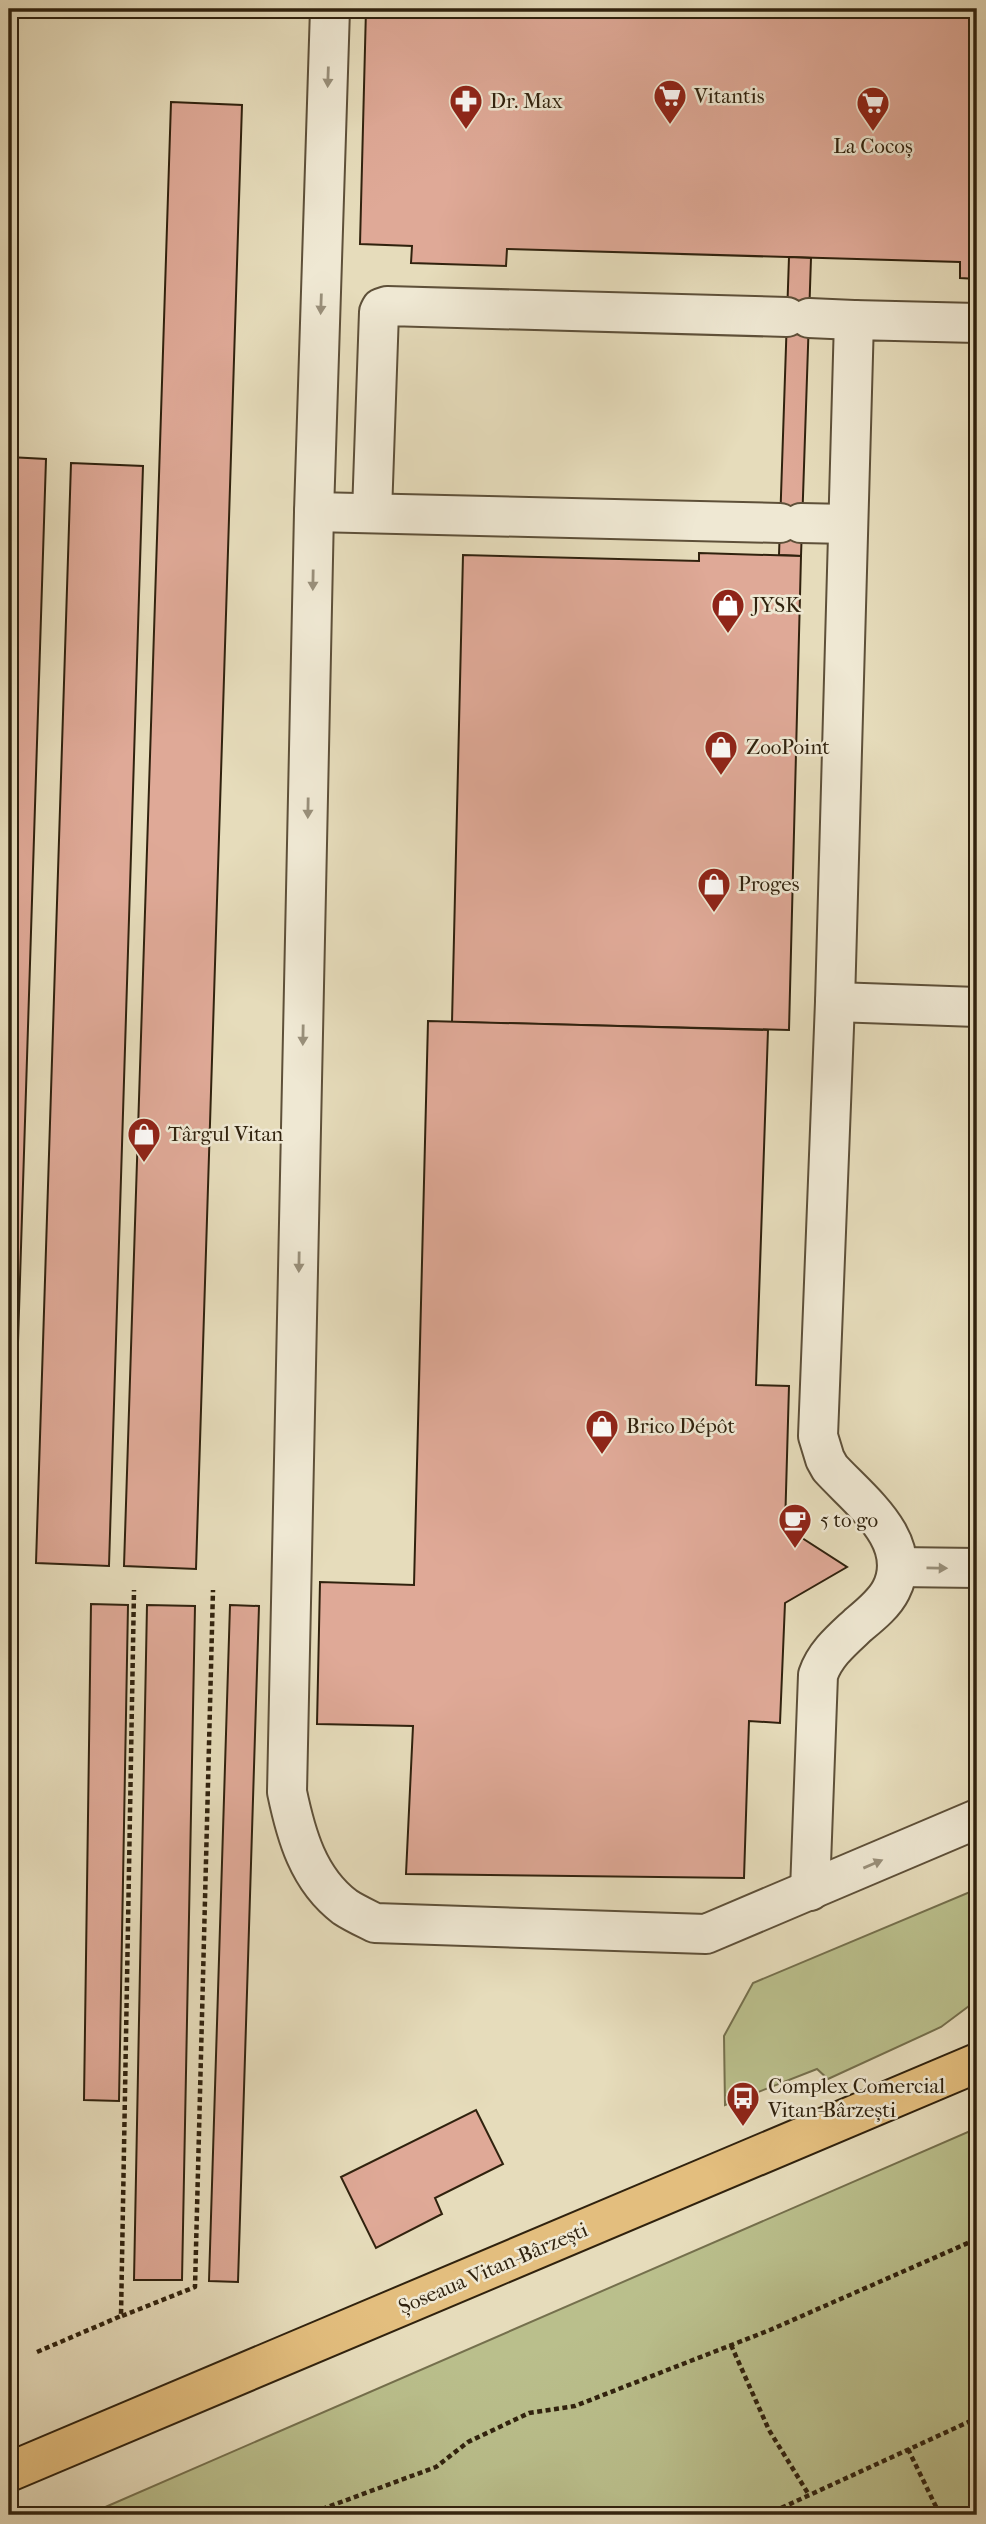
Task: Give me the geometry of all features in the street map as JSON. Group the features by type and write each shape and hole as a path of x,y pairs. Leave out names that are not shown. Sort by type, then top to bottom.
{"main road":[{"name":"Șoseaua Vitan-Bârzești","path":"9,2472 977,2063"}],"lane":[{"path":"330,9 314,512 286,1792 307,1862 322,1885 346,1908 374,1923 706,1934 977,1819"},
{"path":"372,513 381,308 977,323"},
{"path":"810,1891 818,1675 833,1650 890,1592 898,1567 890,1534 830,1468 818,1436 835,1002 853,320"},
{"path":"314,512 848,524"},
{"path":"835,1002 977,1006"},
{"path":"898,1567 977,1569"}],"path":[{"path":"121,2316 134,1590"},
{"path":"37,2352 195,2287 213,1590"},
{"path":"306,2515 436,2467 468,2442 529,2413 575,2406 732,2345 977,2239"},
{"path":"732,2345 769,2430 809,2495"},
{"path":"765,2515 977,2418"},
{"path":"908,2449 940,2515"}],"green space":[{"path":"977,1889 977,2000 941,2027 828,2079 817,2069 725,2105 724,2036 753,1983"},
{"path":"977,2128 977,2515 87,2515"}],"building":[{"name":"Vitantis","path":"366,9 977,9 977,279 960,278 960,262 507,249 506,266 411,263 412,246 360,244"},
{"path":"171,102 242,105 196,1569 124,1566"},
{"path":"789,257 811,258 801,556 779,555"},
{"path":"9,457 46,459 11,1563 9,1563"},
{"path":"71,463 143,466 109,1566 36,1563"},
{"path":"699,553 801,556 789,1030 452,1022 463,555 699,561"},
{"name":"Brico Dépôt","path":"428,1021 768,1030 756,1385 789,1386 785,1527 847,1567 785,1603 780,1723 749,1721 744,1878 406,1874 413,1726 317,1724 320,1582 414,1585"},
{"path":"91,1604 128,1605 119,2101 84,2100"},
{"path":"147,1605 195,1606 182,2280 134,2280"},
{"path":"230,1605 259,1606 238,2282 209,2281"},
{"path":"476,2110 503,2164 435,2198 442,2214 376,2248 341,2177"}],"place":[{"name":"Vitantis","path":"670,126"},
{"name":"Dr. Max","path":"466,131"},
{"name":"La Cocoș","path":"873,133"},
{"name":"JYSK","path":"728,635"},
{"name":"ZooPoint","path":"721,777"},
{"name":"Proges","path":"714,914"},
{"name":"Târgul Vitan","path":"144,1164"},
{"name":"Brico Dépôt","path":"602,1456"},
{"name":"5 to go","path":"795,1550"},
{"name":"Complex Comercial Vitan-Bârzești","path":"743,2128"}]}
